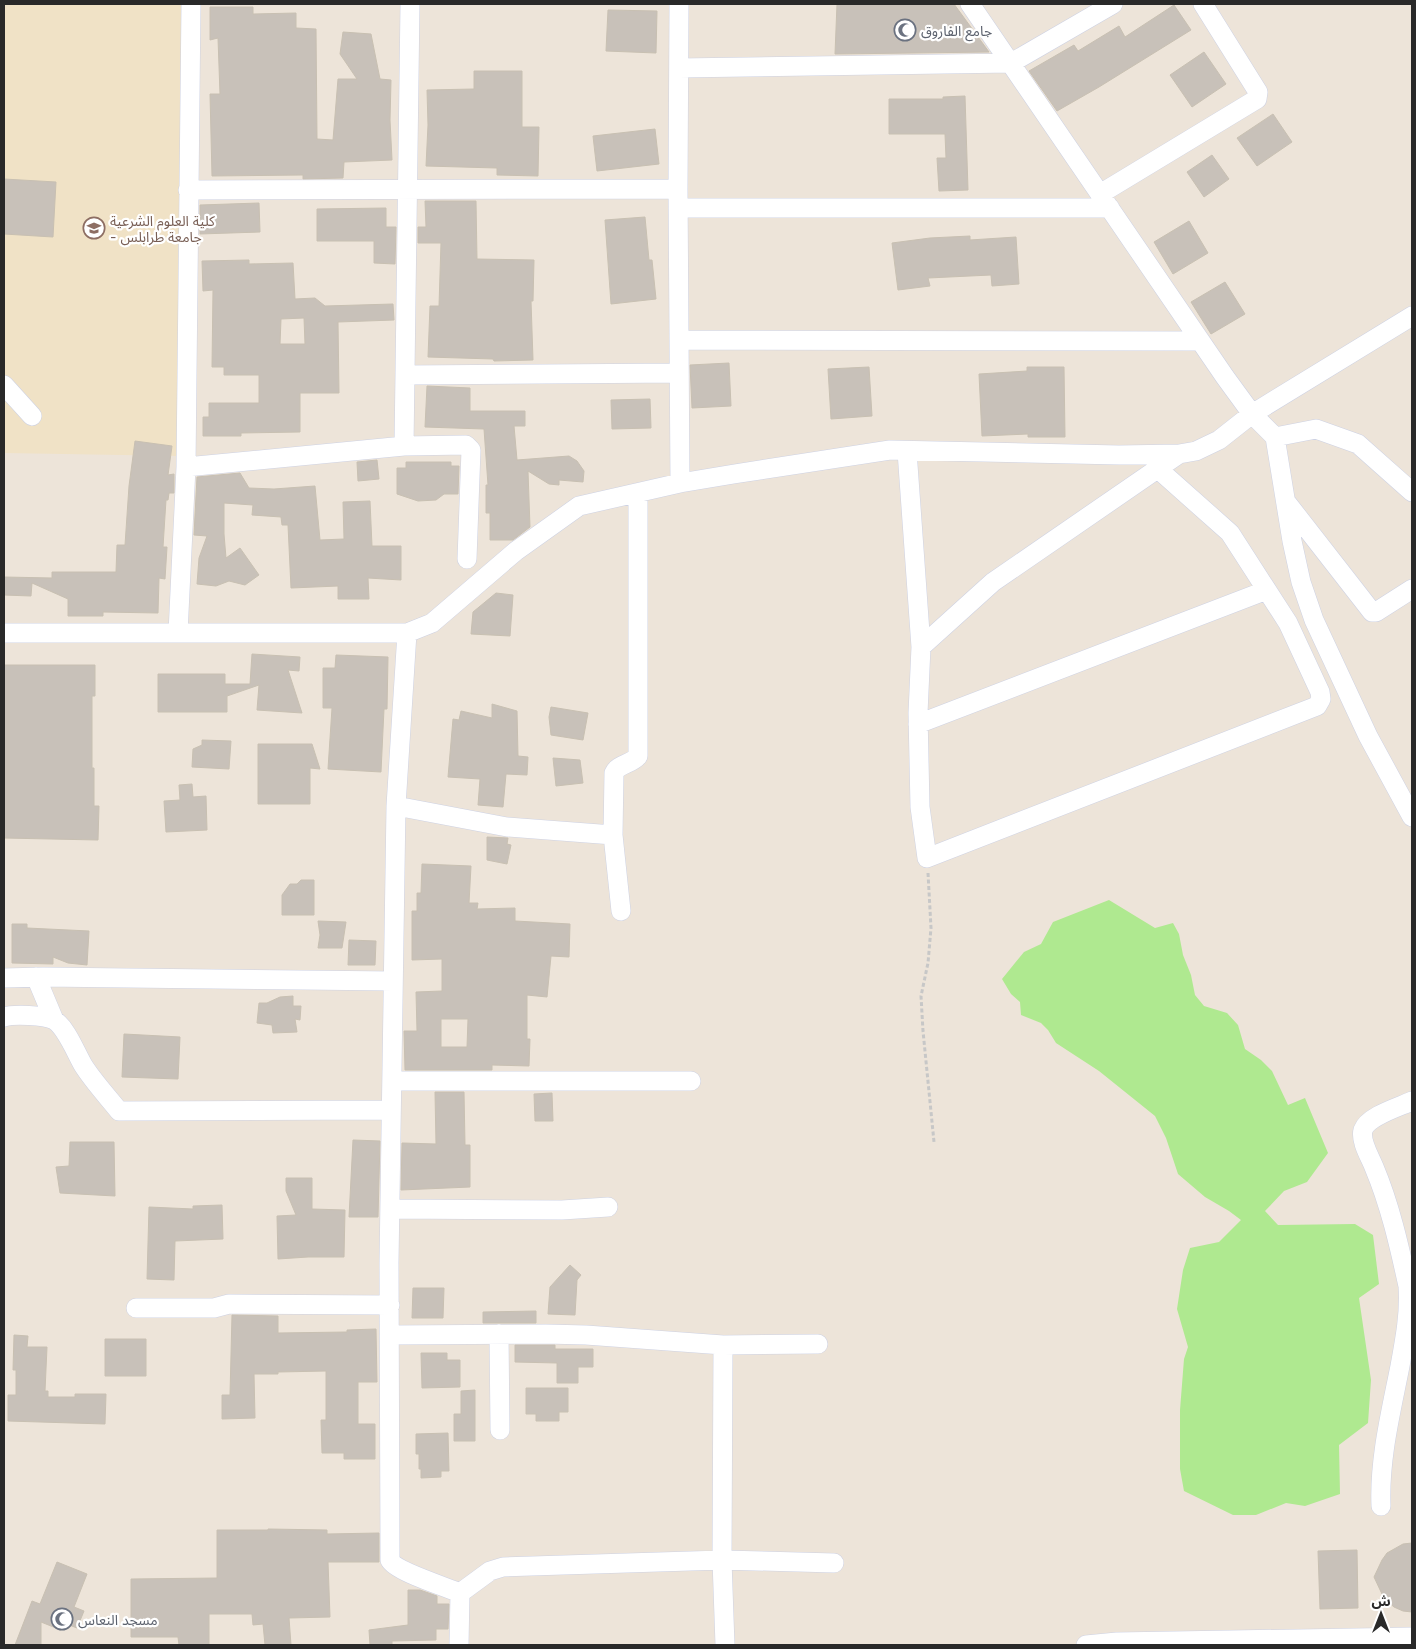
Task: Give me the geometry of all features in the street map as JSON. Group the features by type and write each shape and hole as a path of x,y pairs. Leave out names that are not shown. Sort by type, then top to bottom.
{"street":[{"path":"178,633 186,467 191,4"},
{"path":"404,446 410,4"},
{"path":"679,4 680,483"},
{"path":"970,4 1200,341 1252,414 1276,437 1292,542 1301,582 1314,620 1368,736 1412,818"},
{"path":"679,68 1011,63 1113,4"},
{"path":"678,208 1105,201 1257,99 1258,92 1203,4"},
{"path":"188,190 678,189"},
{"path":"4,633 407,632 432,623 516,551 579,506 680,483 890,450 1119,455 1180,454 1196,451 1219,440 1252,414 1412,316"},
{"path":"679,340 1200,341"},
{"path":"405,375 679,373"},
{"path":"4,385 32,416"},
{"path":"1276,437 1316,429 1358,444 1412,492"},
{"path":"186,467 404,446 466,445 471,450 467,559"},
{"path":"907,451 921,647 918,724 920,807 927,858 1317,706 1321,699 1320,692 1288,623 1230,533 1158,469"},
{"path":"921,647 993,582 1180,454"},
{"path":"621,911 613,835 614,771 638,756 638,493"},
{"path":"1287,502 1372,612 1376,612 1412,589"},
{"path":"918,724 1267,590"},
{"path":"407,632 396,806 390,1209 390,1562 402,1570 460,1593"},
{"path":"396,806 506,827 613,835"},
{"path":"36,977 54,1020 70,1038 84,1066 119,1111 391,1110"},
{"path":"4,978 393,981"},
{"path":"4,1017 34,1016 54,1020"},
{"path":"392,1081 691,1081"},
{"path":"1381,1506 1380,1484 1383,1457 1409,1336 1408,1286 1395,1225 1362,1135 1369,1122 1412,1101"},
{"path":"390,1209 562,1210 608,1207"},
{"path":"136,1308 214,1308 229,1304 390,1305"},
{"path":"500,1334 500,1430"},
{"path":"390,1335 586,1335 723,1345 818,1344"},
{"path":"723,1345 722,1560 725,1645"},
{"path":"460,1593 490,1571 503,1567 722,1560 834,1563"},
{"path":"459,1645 460,1593"},
{"path":"1086,1645 1412,1637"}],"path":[{"path":"927,858 931,928 928,964 921,996 934,1142"}],"shaded area":[{"name":"كلية العلوم الشرعية - جامعة طرابلس","path":"4,4 186,4 181,456 4,453"}],"green space":[{"path":"1109,900 1155,928 1173,923 1179,934 1195,995 1204,1006 1227,1013 1238,1025 1245,1049 1261,1060 1272,1071 1288,1105 1305,1098 1328,1153 1307,1182 1284,1191 1265,1211 1278,1225 1355,1224 1373,1235 1379,1284 1359,1298 1371,1380 1368,1423 1339,1445 1340,1494 1305,1506 1286,1503 1256,1515 1233,1515 1184,1491 1180,1469 1180,1410 1184,1359 1188,1347 1177,1309 1183,1270 1190,1248 1219,1242 1241,1220 1205,1197 1178,1174 1166,1138 1155,1116 1099,1071 1056,1043 1041,1023 1021,1015 1020,1002 1011,994 1002,979 1024,952 1041,944 1053,922"}],"building":[{"name":"جامع الفاروق","path":"837,4 954,4 989,52 835,54"},
{"path":"1174,5 1191,30 1057,111 1029,71 1074,45 1078,51 1119,26 1125,37"},
{"path":"210,7 253,7 253,14 296,13 296,28 316,29 317,139 333,140 338,79 357,79 340,54 343,32 371,34 380,79 391,80 392,160 344,162 343,178 303,179 303,175 212,176 210,94 220,94 218,38 210,40"},
{"path":"608,10 657,11 656,53 606,51"},
{"path":"1204,52 1226,84 1192,107 1170,75"},
{"path":"474,71 522,71 522,127 539,127 538,176 497,175 497,168 426,166 427,90 474,89"},
{"path":"965,96 968,190 939,191 937,158 946,158 945,134 889,134 889,99 943,99 943,97"},
{"path":"1273,114 1292,142 1257,166 1237,138"},
{"path":"655,129 659,164 597,171 593,136"},
{"path":"1212,155 1229,179 1204,197 1187,172"},
{"path":"4,179 56,182 53,237 4,234"},
{"path":"425,201 476,201 477,259 534,260 533,301 531,301 533,360 494,361 493,359 428,357 430,306 439,306 441,243 418,243 418,227 426,227"},
{"path":"259,203 260,232 200,234 200,205"},
{"path":"386,208 386,227 396,227 395,264 374,263 374,241 317,241 317,209"},
{"path":"645,217 649,260 652,260 656,299 611,304 605,220"},
{"path":"1189,221 1208,253 1173,274 1154,242"},
{"path":"970,236 970,240 1016,237 1019,284 992,286 991,275 928,278 930,286 898,290 892,243 930,238"},
{"path":"249,260 249,264 293,263 295,299 315,298 325,306 393,304 394,320 338,322 339,393 300,393 300,432 241,433 241,436 203,436 203,417 209,417 209,403 259,403 259,375 224,375 224,367 212,367 213,290 203,291 202,261","holes":["304,318 305,344 280,344 281,319"]},
{"path":"1225,282 1245,314 1211,334 1191,302"},
{"path":"729,363 731,406 692,408 690,365"},
{"path":"869,367 872,416 831,419 828,369"},
{"path":"1027,367 1064,367 1065,437 1028,437 1028,434 982,436 979,374 1027,371"},
{"path":"427,386 470,388 470,411 525,411 525,426 514,426 517,460 569,456 577,461 584,471 583,482 559,480 559,485 549,484 528,471 530,527 513,540 490,540 490,513 486,513 486,485 488,485 484,429 425,427"},
{"path":"650,399 651,428 612,429 611,400"},
{"path":"135,441 172,446 168,475 174,474 174,493 169,493 168,500 166,500 163,547 167,547 165,579 159,578 158,613 103,612 103,616 68,616 68,599 32,583 31,596 4,595 4,577 52,578 52,572 116,572 117,545 125,545 129,486"},
{"path":"377,460 379,479 358,481 357,462"},
{"path":"406,462 451,462 451,466 459,466 458,494 444,494 436,500 418,501 397,494 397,468 406,468"},
{"path":"240,473 249,488 274,489 315,486 320,540 344,539 343,502 370,501 372,546 401,546 401,580 368,578 369,599 338,599 338,586 291,588 288,525 282,525 281,517 252,515 253,505 224,503 226,558 240,548 259,575 245,585 229,581 216,586 197,584 199,558 207,536 194,535 197,477"},
{"path":"496,593 513,595 510,636 471,634 473,612"},
{"path":"252,654 300,657 299,671 288,670 302,713 257,710 259,685 227,696 227,712 158,712 158,674 225,674 225,684 250,684"},
{"path":"336,655 388,657 387,709 384,709 381,772 328,769 332,708 323,708 323,668 335,668"},
{"path":"4,665 95,665 95,696 92,696 92,768 94,768 94,806 99,806 98,840 4,838"},
{"path":"492,704 517,711 518,756 528,757 527,775 506,774 503,807 478,805 480,779 448,777 453,719 459,720 461,711 492,718"},
{"path":"551,707 588,713 583,740 551,735 549,717"},
{"path":"202,740 231,741 229,769 192,767 193,749 202,745"},
{"path":"258,744 312,744 320,769 310,768 310,804 258,804"},
{"path":"553,758 580,760 583,783 556,786"},
{"path":"192,784 193,797 206,796 207,830 166,832 164,801 180,800 179,785"},
{"path":"487,837 508,838 507,844 511,845 507,864 487,860"},
{"path":"422,864 471,866 469,903 478,903 477,909 515,908 515,921 570,924 569,957 551,956 547,997 527,995 527,1039 530,1039 529,1066 492,1065 492,1070 405,1070 404,1031 417,1031 416,992 442,991 442,959 412,960 412,911 417,911 417,893 421,893","holes":["441,1019 468,1019 467,1047 441,1047"]},
{"path":"301,880 314,880 314,915 282,915 282,895 290,884 297,884"},
{"path":"318,921 346,922 342,948 318,948 320,935"},
{"path":"12,924 27,924 27,928 89,931 87,965 68,963 53,957 53,964 12,963"},
{"path":"349,940 376,941 375,965 348,965"},
{"path":"293,996 293,1006 301,1006 300,1020 295,1019 297,1032 273,1033 272,1025 257,1023 259,1003 267,1003 280,997"},
{"path":"124,1034 180,1037 178,1079 122,1077"},
{"path":"435,1092 464,1092 465,1145 470,1145 470,1187 401,1190 402,1143 436,1144"},
{"path":"552,1093 553,1121 535,1121 534,1094"},
{"path":"353,1140 380,1141 378,1217 349,1217"},
{"path":"70,1142 114,1142 115,1196 60,1193 56,1167 69,1166"},
{"path":"286,1178 312,1178 312,1209 345,1210 344,1257 278,1259 277,1216 296,1215 286,1191"},
{"path":"222,1205 223,1239 175,1241 174,1280 147,1279 149,1207 193,1209 193,1206"},
{"path":"570,1265 581,1275 577,1280 575,1315 548,1314 550,1287"},
{"path":"413,1288 444,1288 443,1318 412,1318"},
{"path":"536,1311 536,1323 483,1323 483,1312"},
{"path":"232,1315 278,1316 278,1333 347,1332 347,1330 376,1329 377,1382 358,1382 358,1424 375,1424 375,1459 344,1459 344,1453 322,1453 321,1420 326,1420 326,1371 254,1374 255,1418 222,1419 222,1395 230,1395"},
{"path":"14,1335 28,1336 27,1347 47,1347 45,1391 48,1391 48,1397 75,1397 75,1394 106,1394 105,1424 8,1421 8,1395 16,1395 16,1370 13,1370"},
{"path":"105,1339 146,1339 146,1376 105,1376"},
{"path":"515,1345 555,1345 555,1349 593,1349 593,1367 578,1367 578,1383 557,1383 557,1363 515,1362"},
{"path":"421,1353 447,1353 447,1360 460,1360 460,1387 422,1388"},
{"path":"526,1388 568,1388 568,1412 559,1412 559,1421 536,1421 536,1414 526,1414"},
{"path":"475,1390 475,1441 454,1441 454,1414 461,1414 461,1391"},
{"path":"448,1433 449,1471 441,1471 441,1477 421,1478 419,1454 416,1454 416,1434"},
{"path":"217,1530 327,1530 327,1534 379,1533 379,1562 328,1562 330,1617 289,1618 291,1645 265,1645 263,1624 253,1625 252,1614 209,1614 209,1645 179,1645 178,1637 131,1637 131,1579 217,1578"},
{"path":"1412,1543 1412,1612 1403,1611 1387,1601 1374,1577 1387,1553 1403,1544"},
{"path":"1357,1550 1358,1608 1320,1609 1318,1551"},
{"path":"57,1562 87,1574 74,1607 84,1611 77,1628 64,1623 61,1630 41,1622 41,1645 15,1645 32,1601 40,1604"},
{"path":"408,1590 420,1590 437,1596 437,1604 449,1604 448,1629 436,1629 436,1640 392,1641 392,1645 370,1645 369,1630 408,1625"}],"place":[{"name":"جامع الفاروق","path":"905,30"},
{"name":"كلية العلوم الشرعية - جامعة طرابلس","path":"94,228"},
{"name":"مسجد النعاس","path":"62,1619"}]}
